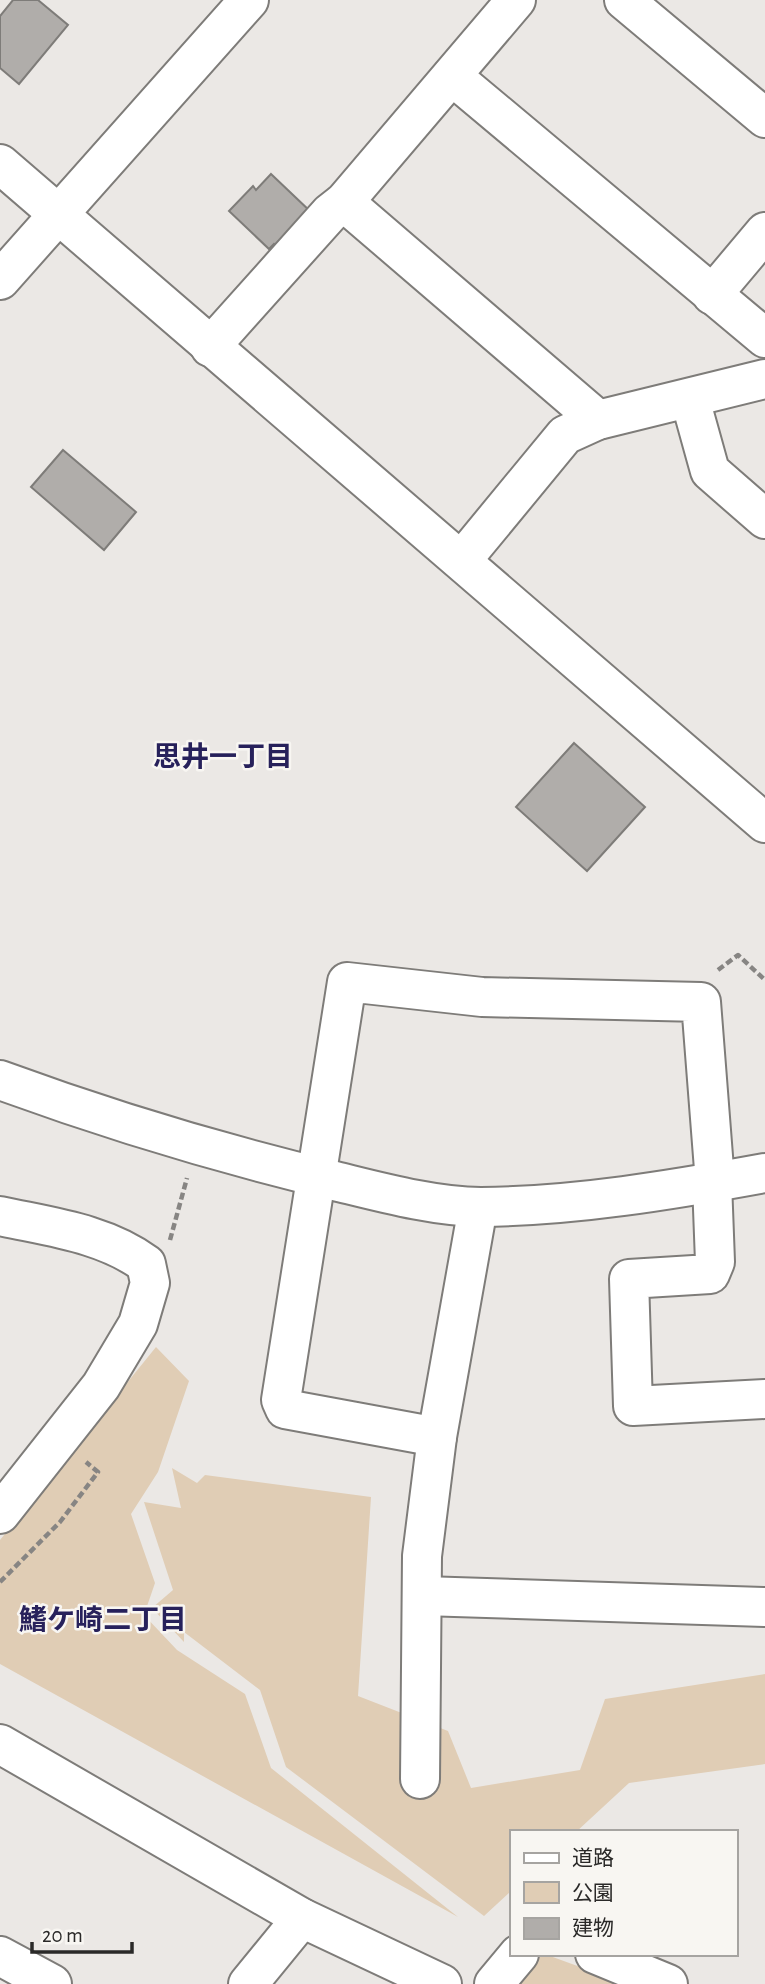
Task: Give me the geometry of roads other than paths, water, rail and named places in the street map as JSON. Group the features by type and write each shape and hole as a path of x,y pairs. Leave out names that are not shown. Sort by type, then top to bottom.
{"street":[{"path":"0,280 249,0"},
{"path":"210,347 330,213 344,202 516,0"},
{"path":"624,0 765,118"},
{"path":"452,76 765,338"},
{"path":"0,164 765,823"},
{"path":"344,202 598,420"},
{"path":"712,295 765,232"},
{"path":"462,560 565,435 598,420 765,379"},
{"path":"690,398 710,471 765,519"},
{"path":"436,1437 285,1409 281,1400 347,982 482,996 701,1002 714,1182 715,1262 710,1274 629,1279 634,1406 765,1399"},
{"path":"0,1080 196,1144 393,1195 478,1207 564,1203 765,1173"},
{"path":"419,1779 422,1556 436,1437 478,1207"},
{"path":"0,1216 85,1235 124,1247 146,1264 150,1283 138,1324 101,1386 0,1514"},
{"path":"423,1596 765,1607"},
{"path":"0,1744 303,1918 442,1984"},
{"path":"248,1984 303,1918"},
{"path":"0,1956 52,1984"},
{"path":"494,1984 517,1956"},
{"path":"600,1956 668,1984"}],"district":[{"name":"思井一丁目","path":"223,756"},
{"name":"鰭ケ崎二丁目","path":"103,1619"}]}
